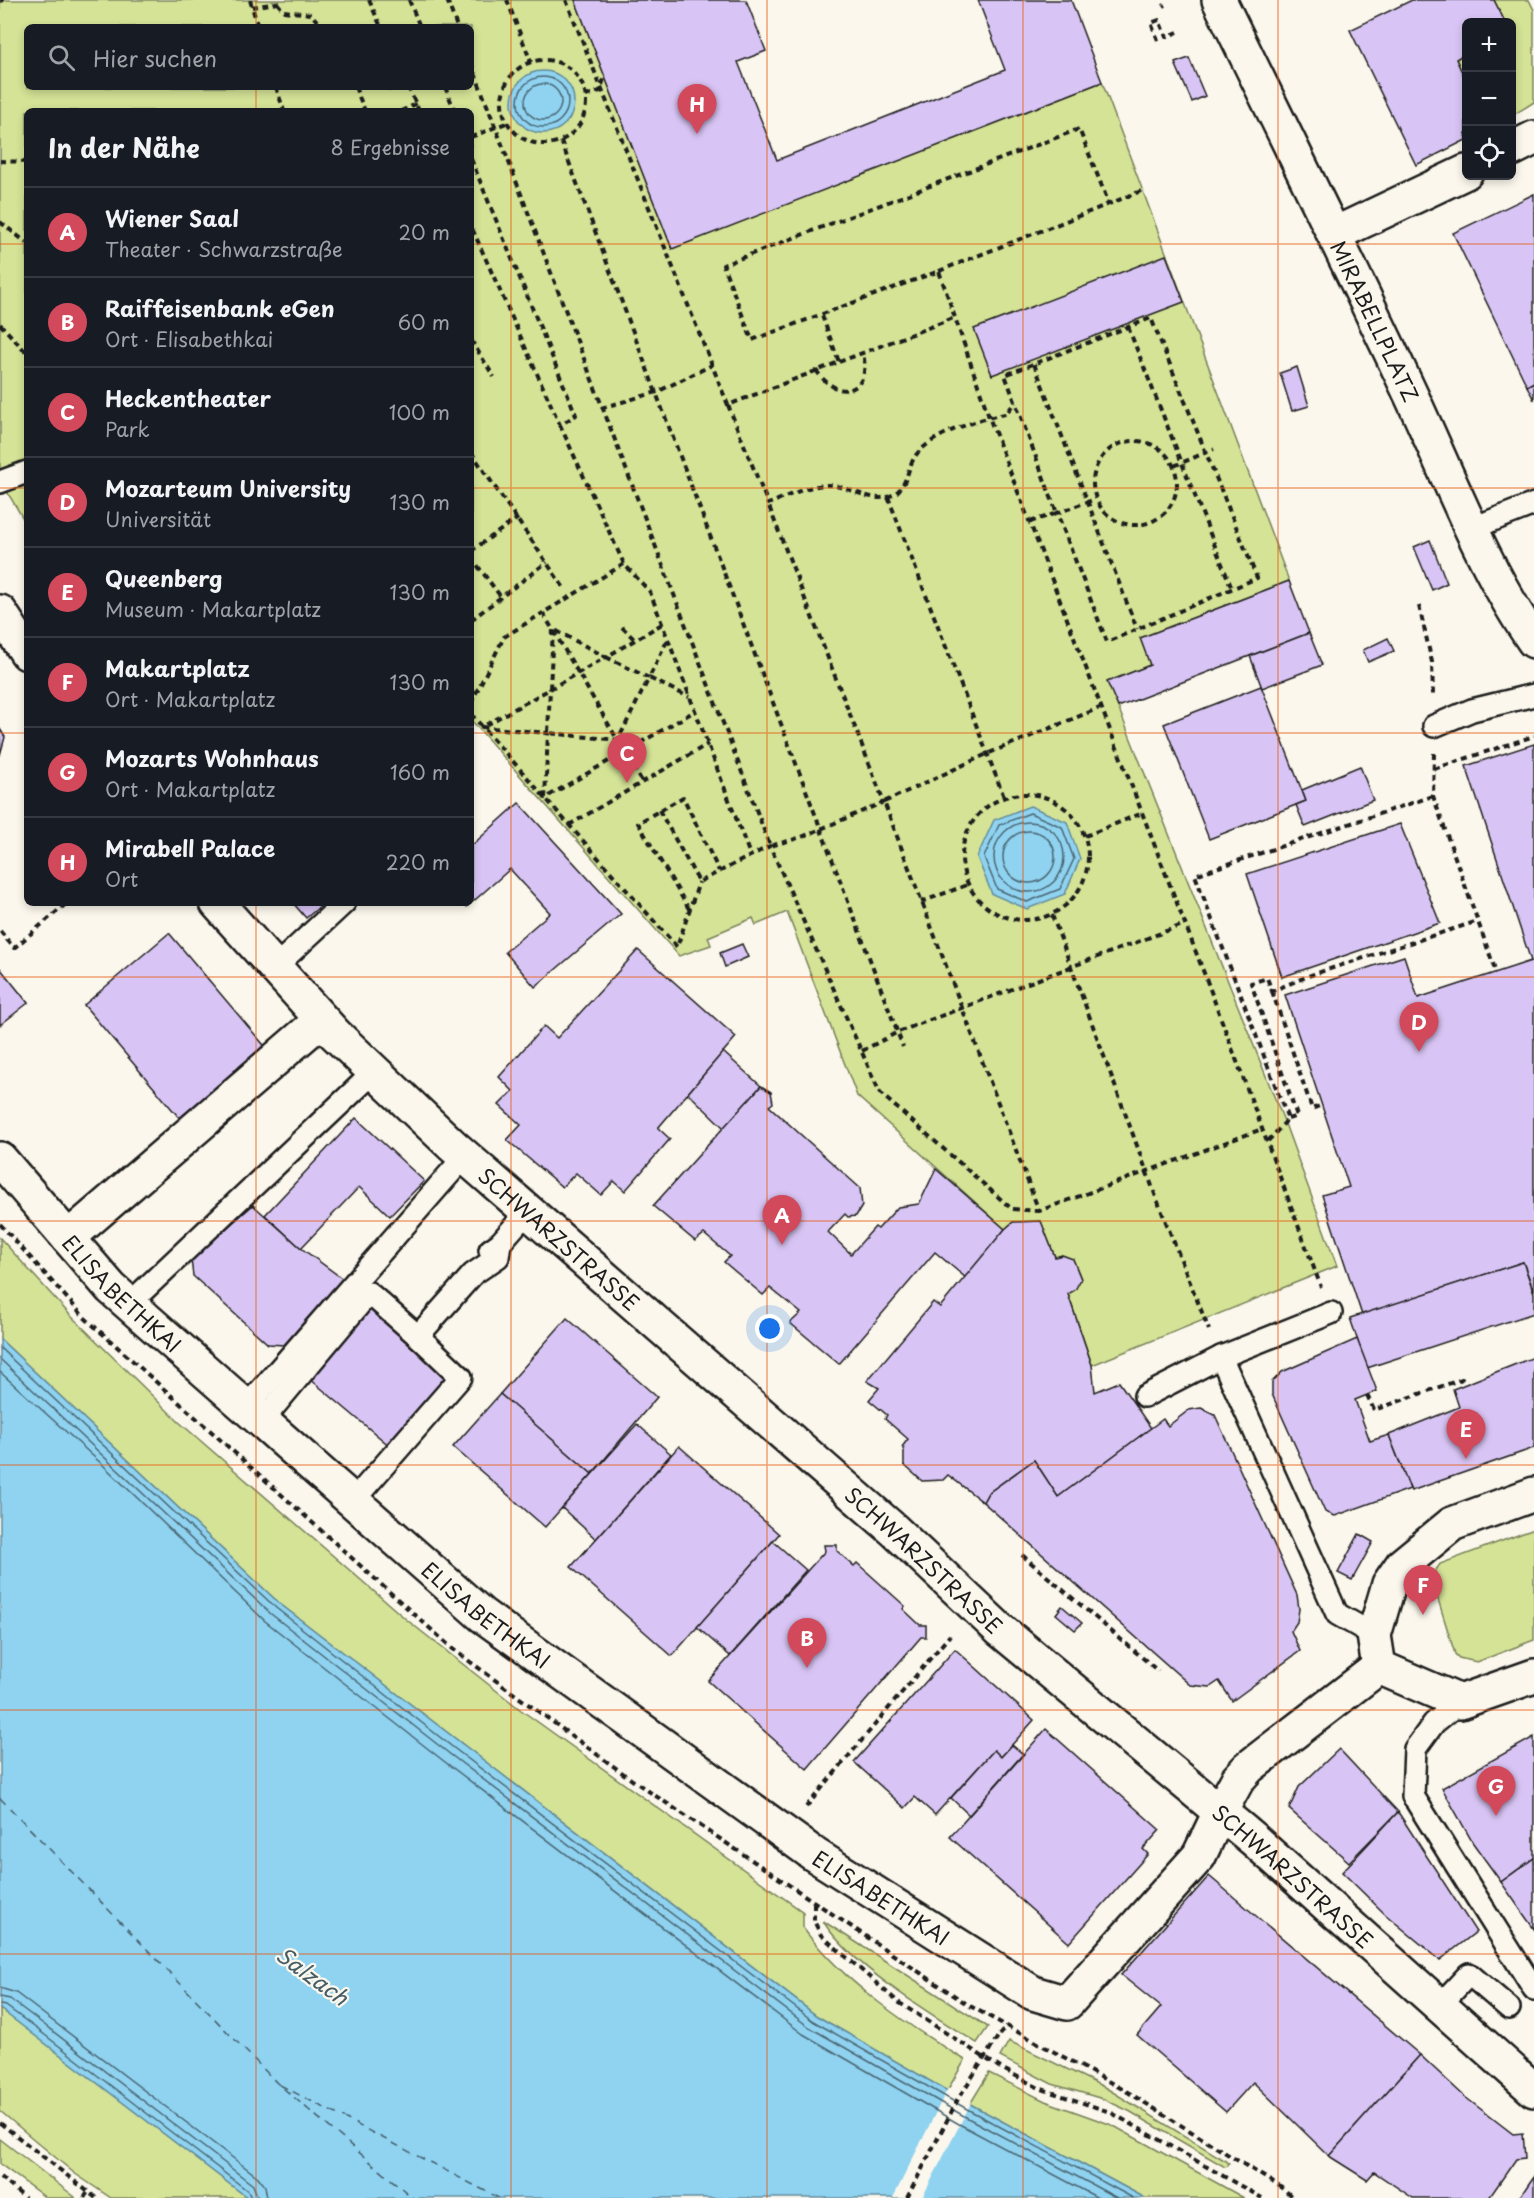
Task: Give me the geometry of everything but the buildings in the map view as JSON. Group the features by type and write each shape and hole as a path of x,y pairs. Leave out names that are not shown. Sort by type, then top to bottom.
{"street":[{"name":"MIRABELLPLATZ","path":"1219,0 1335,234 1473,528 1517,617 1534,641"},
{"path":"1516,148 1534,138"},
{"path":"1335,234 1462,174"},
{"path":"0,612 24,648"},
{"name":"SCHWARZSTRASSE","path":"220,906 321,1020 465,1156 894,1530 999,1629 1220,1812 1534,2090"},
{"path":"68,1238 321,1020"},
{"name":"ELISABETHKAI","path":"0,1159 111,1288 482,1616 784,1833 1033,1993 1067,2003 1199,1856 1220,1812"},
{"path":"1379,1667 1374,1635 1389,1584 1402,1565 1452,1524 1534,1494"},
{"path":"1220,1812 1238,1779 1249,1767 1379,1667"},
{"path":"1379,1667 1460,1702 1534,1676"}],"lane":[{"path":"0,482 24,473"},
{"path":"1473,528 1534,504"},
{"path":"1434,726 1472,710 1534,695"},
{"path":"273,968 341,906"},
{"path":"129,1304 374,1071"},
{"path":"254,1414 465,1156"},
{"path":"420,1338 418,1336 473,1274 498,1257 500,1243 528,1211"},
{"path":"254,1414 369,1293 461,1377 353,1501"},
{"path":"1145,1396 1221,1357 1331,1313"},
{"path":"1221,1357 1337,1614 1374,1635"},
{"path":"1460,1702 1434,1723 1415,1749 1413,1796 1534,1989"},
{"path":"1440,2005 1469,1974 1509,2008"}],"path":[{"path":"250,0 257,24"},
{"path":"369,0 380,24"},
{"path":"409,0 419,24"},
{"path":"447,0 456,24"},
{"path":"507,0 531,62"},
{"path":"566,0 600,91 768,504 1039,1211"},
{"path":"252,8 277,1 284,11 311,14 319,24"},
{"path":"1158,40 1151,23 1160,20 1166,37 1178,32"},
{"path":"555,61 567,66 582,84 586,96 581,123 572,134 561,141 536,144 524,140 506,123 501,98 504,86 520,67 531,62 555,61"},
{"path":"474,71 601,408 671,581 770,846 880,1093 1012,1209 1039,1211 1263,1129"},
{"path":"600,91 605,76"},
{"path":"277,90 283,108"},
{"path":"356,90 364,108"},
{"path":"409,90 418,108"},
{"path":"446,90 454,108"},
{"path":"586,96 600,91"},
{"path":"407,108 416,104"},
{"path":"474,136 506,123"},
{"path":"1109,204 1079,129 723,265 752,340 939,271 1142,191"},
{"path":"561,141 657,392 819,830 903,1047"},
{"path":"0,161 24,162"},
{"path":"474,166 576,415 560,425"},
{"path":"0,222 24,241"},
{"path":"474,233 624,564 650,592 750,855"},
{"path":"939,271 989,417 1268,1141 1331,1313"},
{"path":"820,313 839,362"},
{"path":"728,405 956,317"},
{"path":"1151,318 1257,578 1107,642 1005,375 1034,364 1151,318"},
{"path":"0,324 24,350"},
{"path":"1128,327 1232,588"},
{"path":"474,345 494,377"},
{"path":"816,370 823,381 836,390 848,391 860,384 865,375 863,353"},
{"path":"1034,364 1137,629"},
{"path":"601,408 657,392 712,365"},
{"path":"768,504 810,487 828,485 848,487 882,498 888,497 903,486 915,458 924,447 938,437 989,417 1006,414 1016,402"},
{"path":"1125,441 1140,441 1155,445 1166,454 1174,466 1177,486 1172,505 1163,515 1151,522 1138,526 1125,525 1102,511 1095,499 1092,484 1094,470 1101,457 1112,447 1125,441"},
{"path":"1174,466 1214,449"},
{"path":"474,456 564,588"},
{"path":"888,497 1004,797"},
{"path":"1030,522 1095,499"},
{"path":"474,549 518,518"},
{"path":"474,561 501,597"},
{"path":"474,618 547,562"},
{"path":"474,698 504,637 624,564"},
{"path":"1419,606 1432,662 1433,796 1496,972"},
{"path":"543,614 580,671 643,783"},
{"path":"482,727 662,624"},
{"path":"621,627 635,640"},
{"path":"553,629 690,698"},
{"path":"545,798 553,629"},
{"path":"618,740 668,640"},
{"path":"474,718 677,947 699,882 770,846 819,830 987,754 1102,707"},
{"path":"545,798 624,750 695,711"},
{"path":"482,727 618,740"},
{"path":"1434,769 1534,736"},
{"path":"569,825 708,744"},
{"path":"1023,794 1043,796 1061,805 1075,818 1085,836 1089,854 1084,881 1068,905 1052,915 1033,920 1013,920 994,913 978,901 967,885 961,864 963,843 971,824 985,808 1004,797 1023,794"},
{"path":"1287,1119 1195,875 1433,796"},
{"path":"690,909 638,823 683,797 719,871"},
{"path":"659,810 699,882"},
{"path":"1085,836 1141,814"},
{"path":"921,902 967,885"},
{"path":"0,931 14,948 63,906"},
{"path":"1052,915 1147,1170 1221,1357"},
{"path":"1272,991 1311,975 1478,921"},
{"path":"862,1051 898,1032 1185,924"},
{"path":"1268,1141 1287,1119 1297,1116 1251,983 1267,978 1312,1109 1322,1105"},
{"path":"1367,1395 1374,1410 1462,1378 1464,1384"},
{"path":"1022,1555 1158,1671"},
{"path":"784,1833 950,1635"},
{"name":"ELISABETHKAI","path":"1262,2198 1110,2112 1039,2088 999,2067 898,2002 821,1935 814,1921 814,1903 970,2006 1126,2091 1286,2190 1293,2198"},
{"path":"907,2198 958,2099 999,2034"},
{"path":"0,2123 96,2198"},
{"path":"0,2177 25,2198"},
{"path":"84,2198 88,2192"}],"green space":[{"path":"0,0 575,0 672,248 1102,82 1289,581 1141,638 1150,665 1108,682 1284,1121 1337,1266 1092,1365 1068,1294 1081,1279 1073,1259 1062,1255 1055,1257 1041,1222 1013,1222 1005,1229 857,1096 787,912 756,925 753,918 708,937 711,945 679,956 474,723 474,108 24,108 24,520 0,480"},
{"path":"1494,0 1529,0 1534,10 1534,102 1516,113 1516,18 1503,18"},
{"path":"1462,55 1462,72 1456,59"},
{"path":"0,1238 71,1316 179,1422 407,1620 521,1710 803,1912 803,1928 837,1967 878,2002 965,2060 947,2091 817,2016 280,1604 0,1339"},
{"path":"1534,1529 1534,1640 1477,1662 1459,1658 1455,1654 1433,1583 1434,1573 1440,1564"},
{"path":"823,1921 988,2027 977,2043 916,2004 872,1972 852,1955"},
{"path":"0,2009 248,2198 111,2198 74,2173 0,2111"},
{"path":"1009,2041 1106,2088 1229,2163 1228,2166 1225,2167 1129,2111 1103,2099 1052,2084 1000,2057"},
{"path":"989,2073 1045,2101 1112,2125 1244,2198 1145,2198 970,2104"},
{"path":"0,2139 75,2198 46,2198 0,2164"}],"water":[{"path":"537,71 549,71 565,80 572,90 574,102 572,114 565,124 549,133 537,133 526,128 517,119 512,108 512,96 517,85 526,76"},
{"path":"1030,806 1067,822 1080,859 1065,894 1027,909 992,894 977,857 994,820"},
{"name":"Salzach","path":"0,1339 280,1604 817,2016 970,2104 1145,2198 248,2198 0,2009"}],"pier":[{"path":"948,2088 972,2101 922,2198 893,2198"}],"ferry route":[{"path":"0,1798 277,2083 413,2198"},
{"path":"280,2085 499,2198"}],"place":[{"name":"Mirabell Palace","path":"697,134"},
{"name":"Heckentheater","path":"627,783"},
{"name":"Mozarteum University","path":"1419,1052"},
{"name":"Wiener Saal","path":"782,1245"},
{"name":"Queenberg","path":"1466,1459"},
{"name":"Makartplatz","path":"1423,1615"},
{"name":"Raiffeisenbank eGen","path":"807,1668"},
{"name":"Mozarts Wohnhaus","path":"1496,1816"}]}
